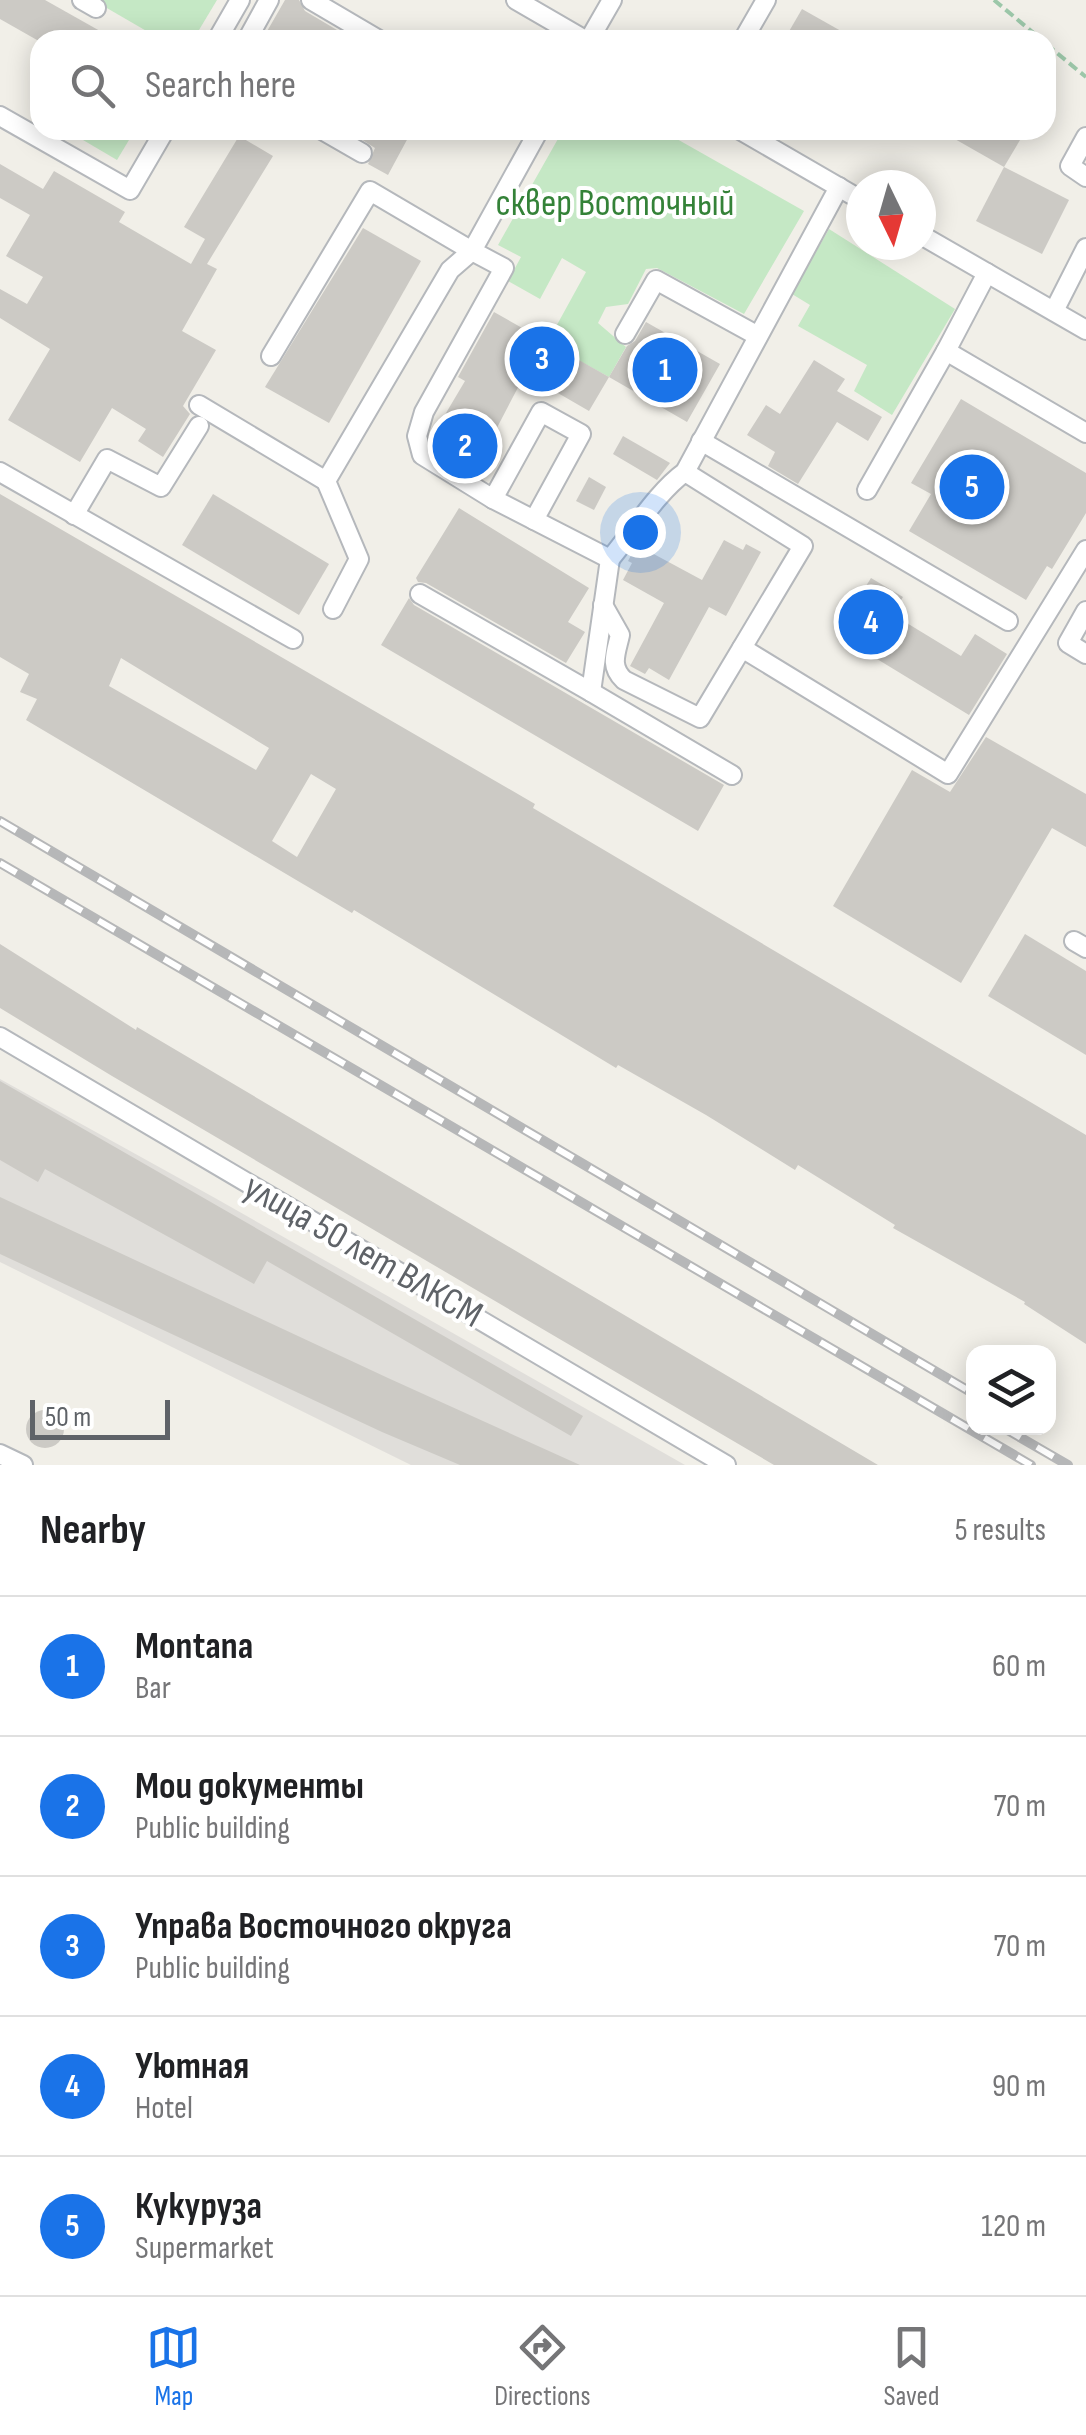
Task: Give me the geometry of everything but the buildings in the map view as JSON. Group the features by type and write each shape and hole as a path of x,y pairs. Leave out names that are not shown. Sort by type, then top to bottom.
{"street":[{"path":"223,30 240,0"},
{"path":"252,30 269,0"},
{"path":"310,0 362,30"},
{"path":"516,0 569,30"},
{"path":"593,30 612,0"},
{"path":"749,30 766,0"},
{"path":"0,116 30,133"},
{"path":"1086,137 1070,166 1086,177"},
{"path":"42,140 130,190 159,140"},
{"path":"340,140 362,152"},
{"path":"326,481 450,270 472,251 534,140"},
{"path":"757,140 846,191"},
{"path":"591,692 610,559 667,485 685,472 839,187"},
{"path":"271,356 370,191 504,268 424,412 418,448 432,463 493,499 610,559"},
{"path":"936,243 1086,330"},
{"path":"1054,311 1086,248"},
{"path":"868,490 987,273"},
{"path":"625,334 656,280 758,336"},
{"path":"946,351 1086,433"},
{"path":"199,405 326,481 359,559 333,609"},
{"path":"493,499 542,412 581,434 534,520"},
{"path":"74,514 107,459 160,487 198,426"},
{"path":"701,441 1008,621"},
{"path":"0,472 293,639"},
{"path":"603,605 620,635 615,672 700,718 802,546 685,472"},
{"path":"742,648 948,774 1086,550"},
{"path":"420,594 732,774"},
{"path":"1086,612 1068,643 1086,654"},
{"name":"улица 50 лет ВЛКСМ","path":"0,1037 726,1465"},
{"path":"0,1454 23,1465"}],"path":[{"path":"994,0 1030,30"},
{"path":"1056,52 1086,77"}],"shaded area":[{"path":"0,1079 685,1465 411,1465 0,1262"}],"green space":[{"path":"93,0 217,0 199,30 145,30"},
{"path":"83,140 129,140 117,160"},
{"name":"сквер Восточный","path":"557,140 679,140 804,211 744,314 657,268 646,269 628,304 606,307 598,323 626,347 609,377 547,343 586,272 562,258 540,299 508,281 521,257 498,245"},
{"name":"сквер Восточный","path":"829,229 846,240 846,260 878,260 955,309 892,415 854,391 867,365 798,326 810,305 792,294"}],"railway":[{"path":"0,821 966,1389"},
{"path":"0,863 1031,1465"},
{"path":"1016,1435 1068,1465"}],"place":[{"name":"Управа Восточного округа","path":"542,359"},
{"name":"Montana","path":"665,370"},
{"name":"Мои документы","path":"465,446"},
{"name":"Кукуруза","path":"972,487"},
{"name":"Уютная","path":"871,622"}]}
